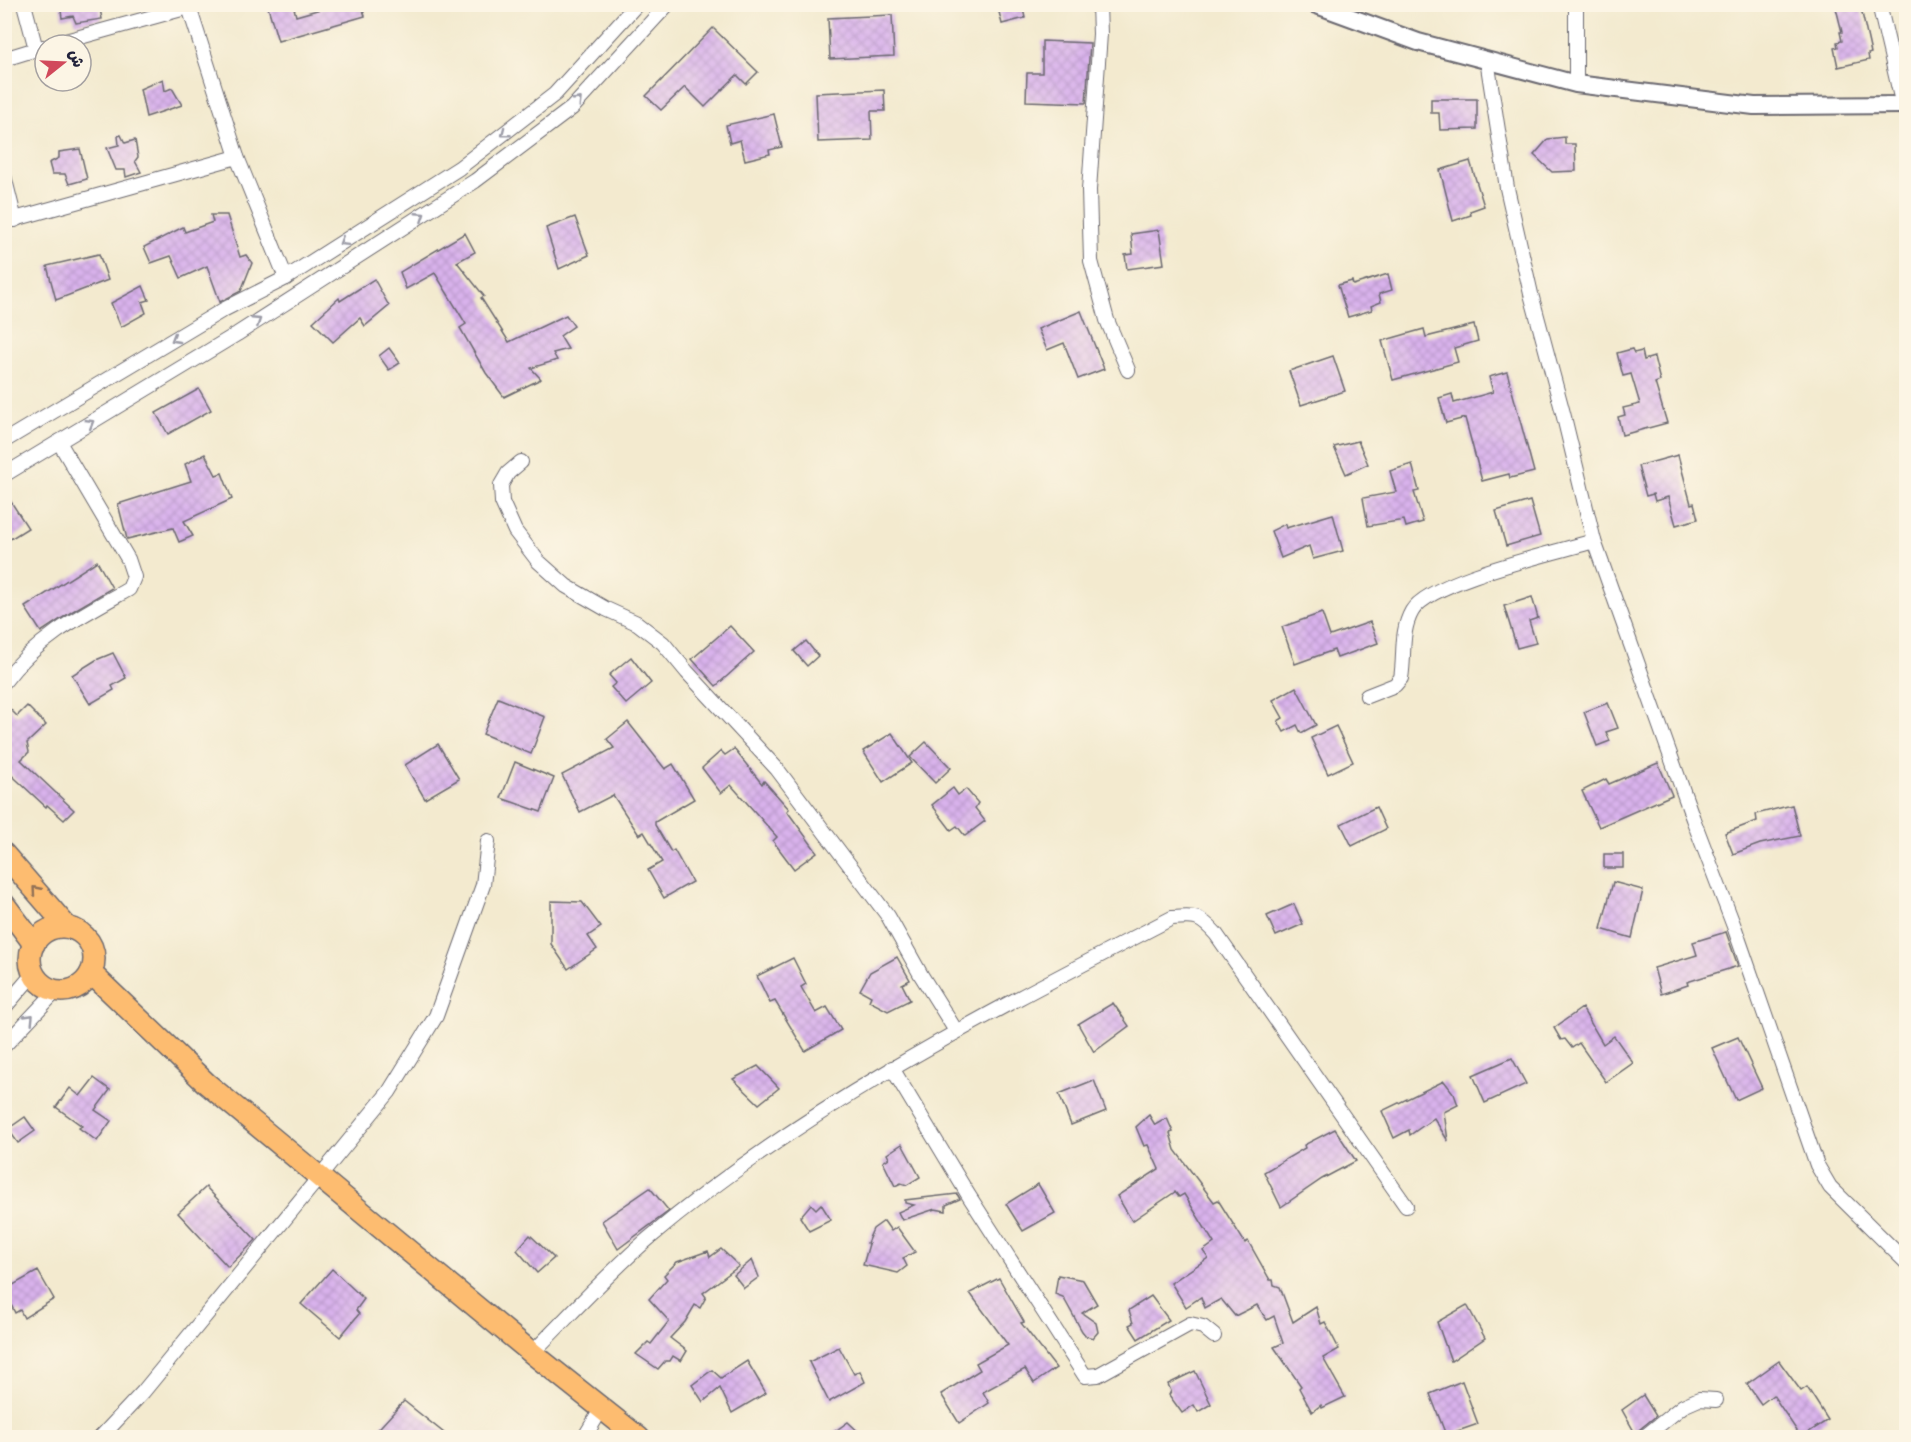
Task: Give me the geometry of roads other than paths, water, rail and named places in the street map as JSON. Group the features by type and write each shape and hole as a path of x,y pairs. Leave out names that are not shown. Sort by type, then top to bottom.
{"main road":[{"path":"4,854 67,927"},
{"path":"4,904 34,944"},
{"path":"67,927 77,930 91,944 94,954 91,973 77,987 57,990 39,981 34,973 30,954 34,944 47,930 67,927"},
{"path":"91,973 206,1083 532,1353 639,1437"}],"street":[{"path":"24,4 35,33"},
{"path":"4,441 223,310 286,278 459,168 555,94 637,4"},
{"path":"4,475 237,334 476,181 572,108 668,4"},
{"path":"1099,4 1100,45 1089,190 1091,261 1107,320 1128,370"},
{"path":"1314,4 1418,42 1576,84 1754,106 1905,106 1879,4"},
{"path":"1576,4 1576,84"},
{"path":"93,33 188,6 237,157 286,278"},
{"path":"4,59 33,50"},
{"path":"1487,60 1507,188 1531,294 1594,541 1693,819 1735,929 1817,1165 1830,1187 1906,1262"},
{"path":"4,176 10,221 237,157"},
{"path":"4,682 23,658 56,632 129,589 134,577 128,559 58,442"},
{"path":"521,462 508,474 501,485 502,502 515,531 538,561 566,586 606,609 637,623 663,643 777,770 888,916 956,1031"},
{"path":"1367,696 1395,685 1401,678 1403,639 1413,610 1431,595 1456,583 1594,541"},
{"path":"100,1437 143,1392 390,1092 436,1016 483,885 488,841"},
{"path":"532,1353 647,1239 711,1189 796,1128 956,1031 1172,918 1188,917 1203,920 1216,934 1406,1206"},
{"path":"4,1008 34,973"},
{"path":"4,1046 57,990"},
{"path":"892,1068 969,1196 1085,1376 1098,1376 1190,1324 1203,1326 1214,1336"},
{"path":"1643,1437 1683,1406 1699,1399 1716,1400"},
{"path":"584,1437 602,1408"}]}
